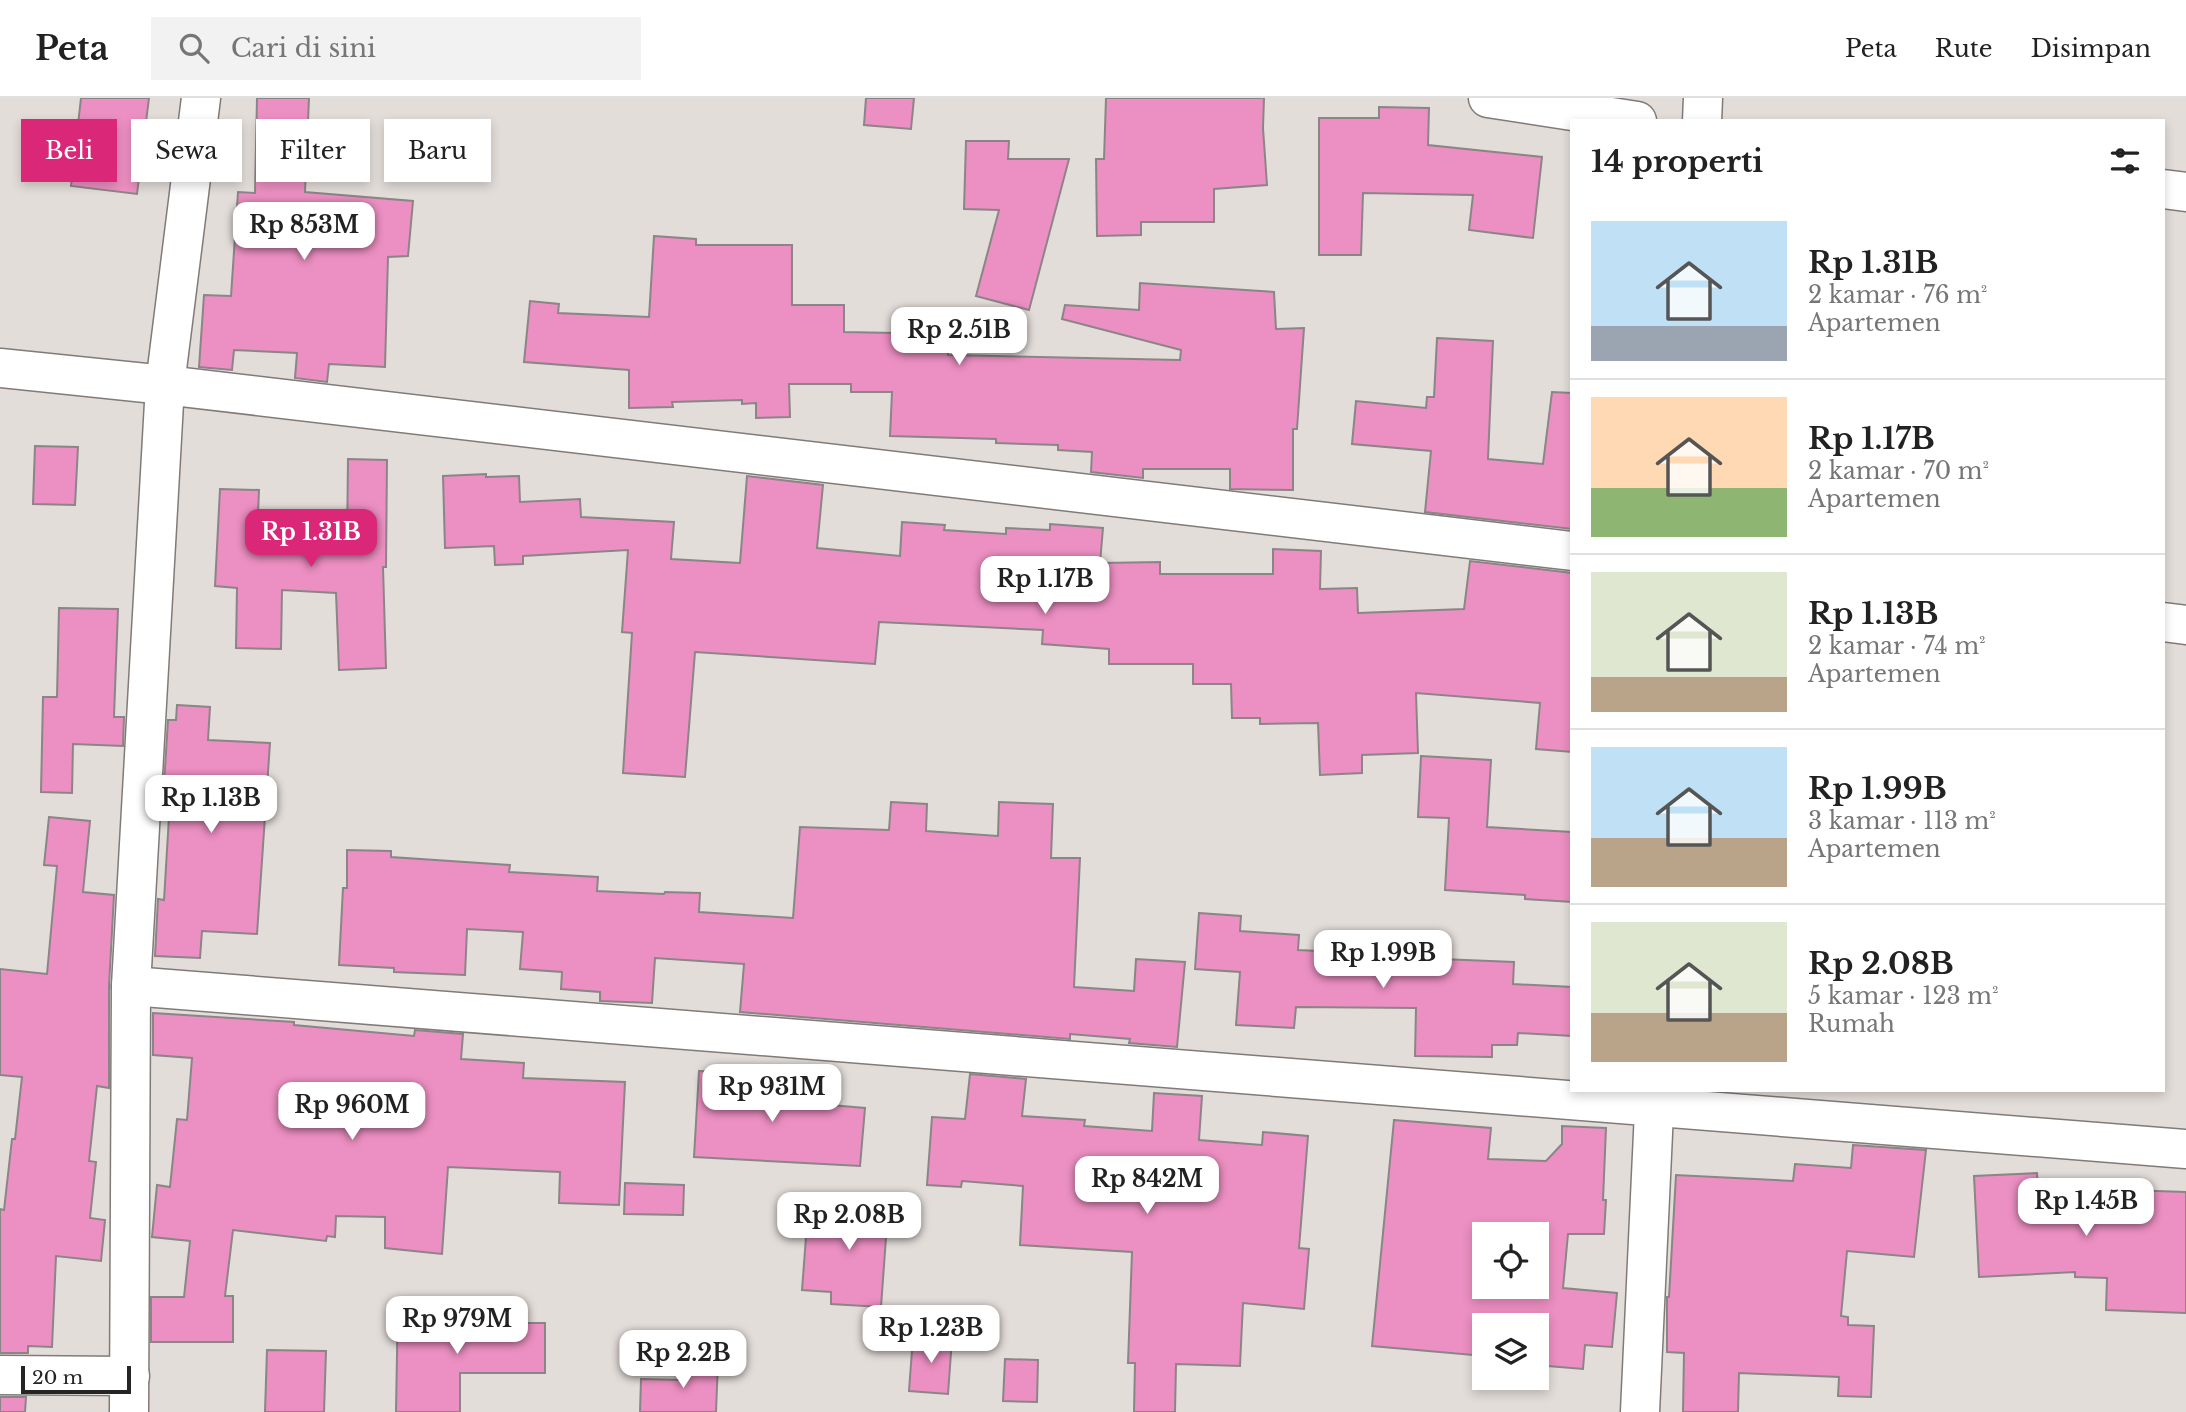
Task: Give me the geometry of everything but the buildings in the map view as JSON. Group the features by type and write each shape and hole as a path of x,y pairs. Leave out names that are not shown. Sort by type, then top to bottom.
{"street":[{"path":"0,1375 130,1394 131,986 165,385 201,98"},
{"path":"1488,98 1624,119"},
{"path":"1702,119 1703,98"},
{"path":"2165,189 2186,192"},
{"path":"0,368 165,385 1570,551"},
{"path":"2165,622 2186,625"},
{"path":"131,986 1655,1099 2186,1149"},
{"path":"1640,1412 1655,1099"}]}
